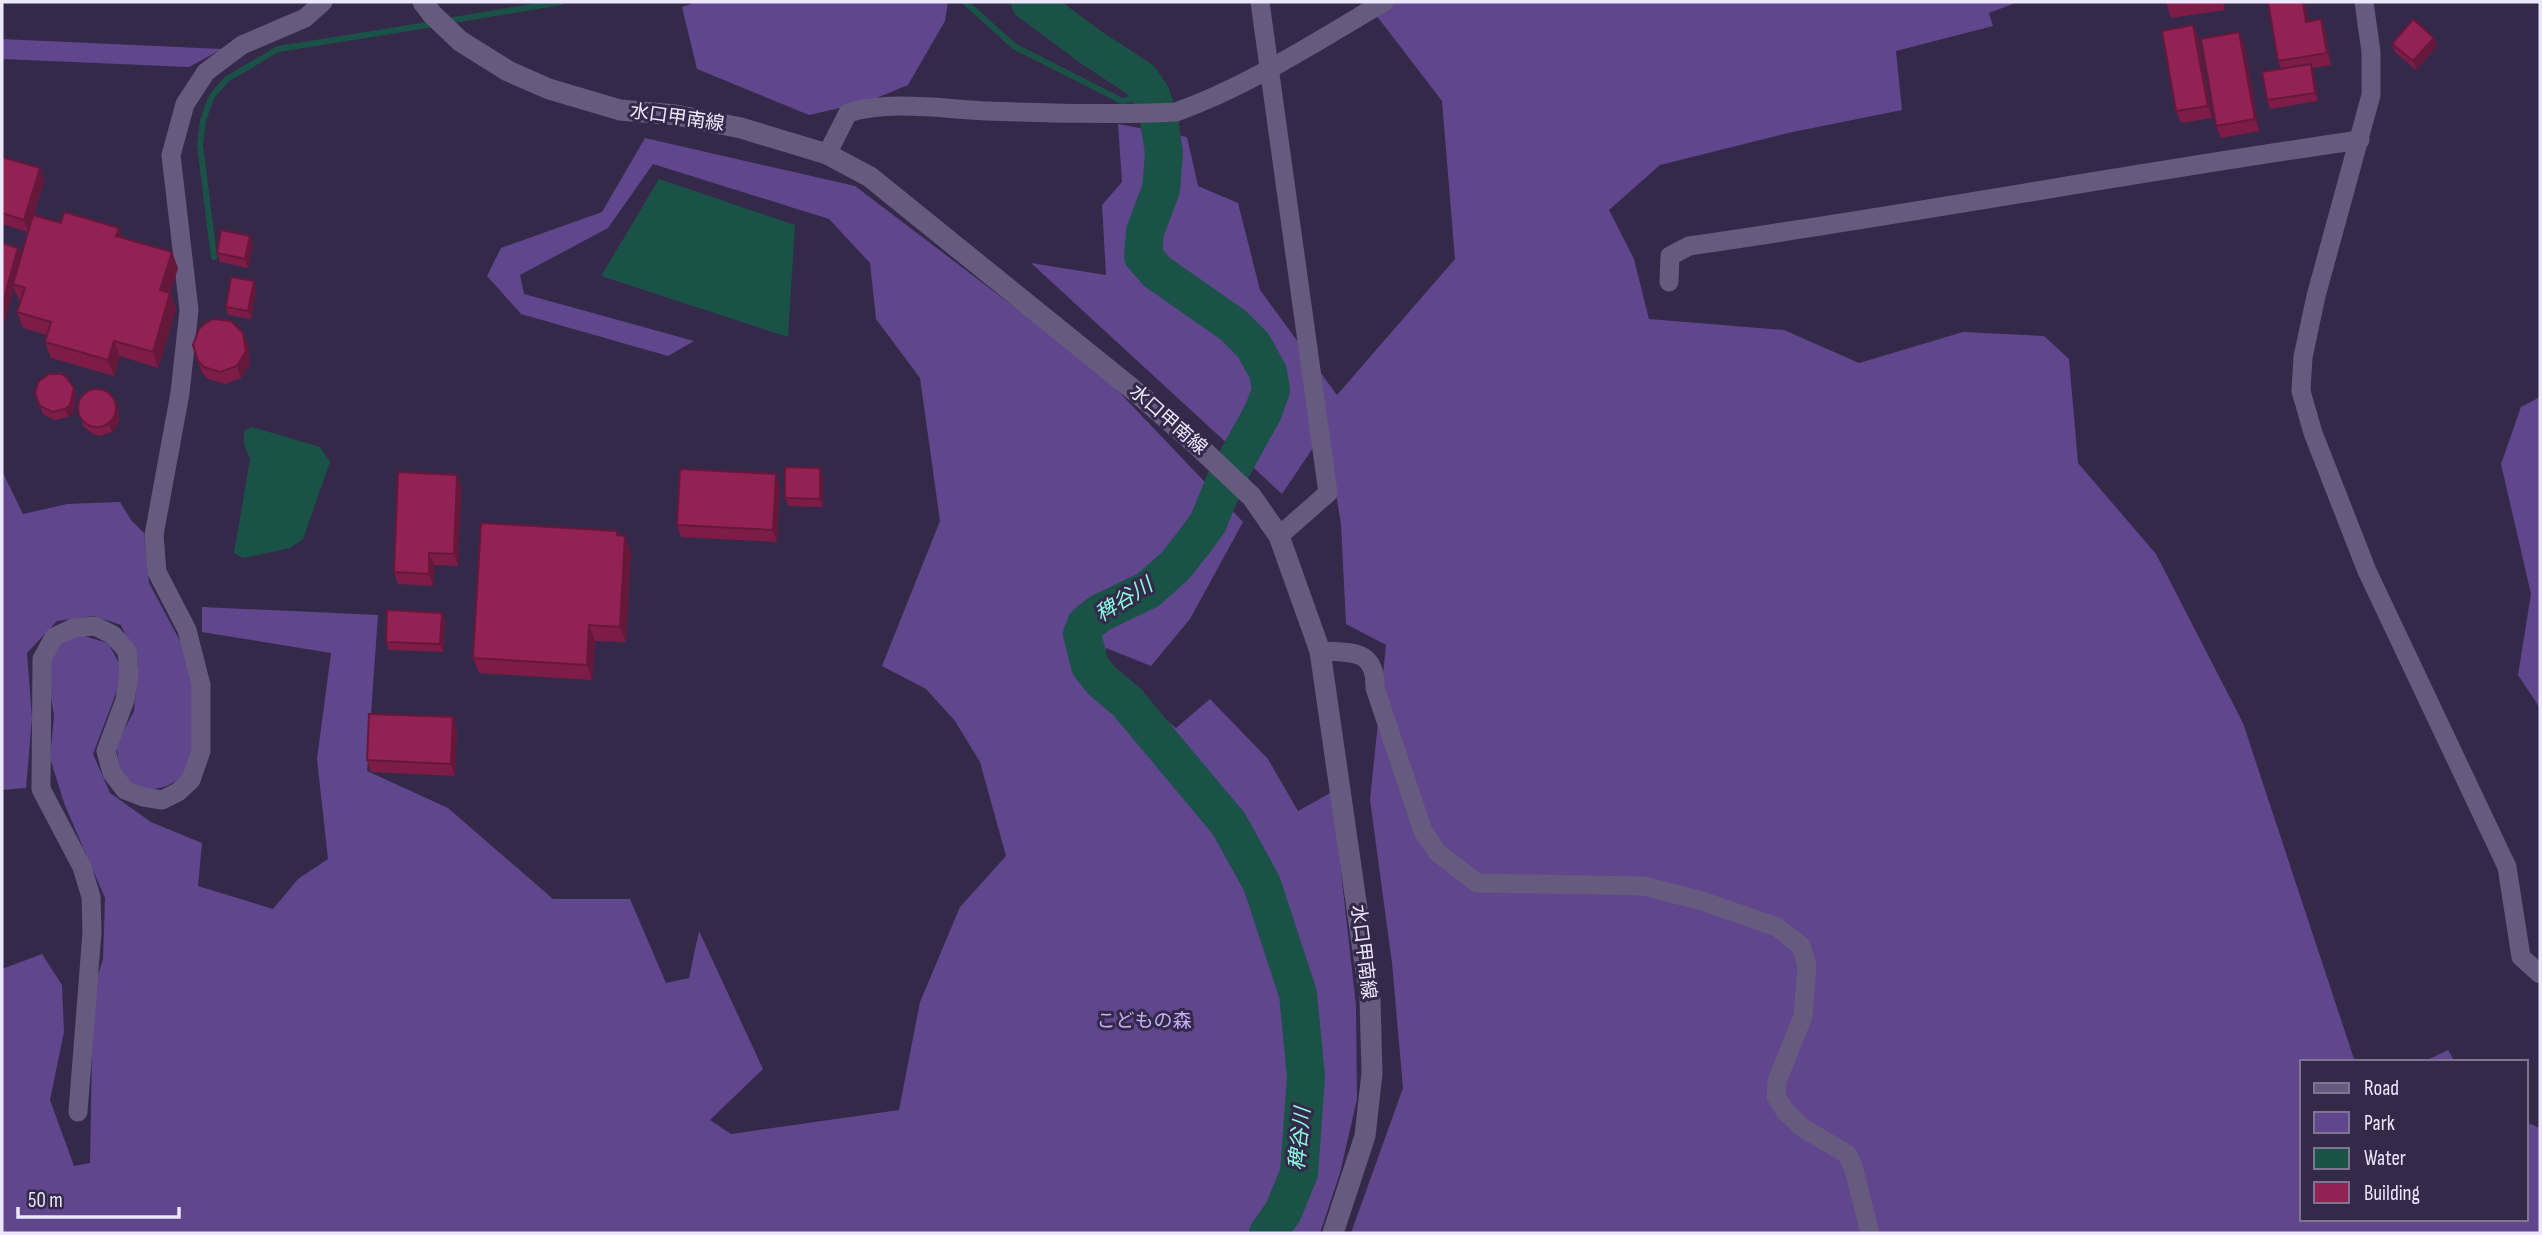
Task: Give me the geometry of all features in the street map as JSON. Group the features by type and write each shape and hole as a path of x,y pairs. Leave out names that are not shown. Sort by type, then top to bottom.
{"main road":[{"name":"水口甲南線","path":"435,16 460,41 508,71 549,89 620,110 676,115 741,128 827,154 870,177 1089,353 1197,444 1252,497 1279,536 1320,651 1370,999 1371,1073 1364,1136 1333,1233"}],"street":[{"path":"78,1112 92,932 91,897 82,867 41,789 42,659 54,637 73,628 95,626 113,635 127,651 129,674 125,700 106,751 112,773 125,790 162,800 178,792 191,780 201,751 201,685 187,629 157,572 154,535 180,393 189,310 172,155 185,104 206,72 242,45 305,18 323,2"},
{"path":"1260,2 1328,493 1279,536"},
{"path":"827,154 848,113 862,109 890,107 1128,114 1176,112 1270,69 1384,2"},
{"path":"2364,2 2371,52 2371,94 2316,296 2303,356 2301,391 2313,433 2367,571 2507,867 2521,957 2540,974"},
{"path":"1669,282 1670,256 1689,246 1861,221 2177,166 2360,139"},
{"path":"1320,651 1359,653 1372,663 1375,688 1423,831 1437,852 1477,883 1644,886 1702,901 1777,927 1801,946 1807,966 1803,1016 1777,1081 1776,1096 1784,1111 1803,1128 1847,1154 1853,1166 1870,1233"}],"green space":[{"path":"697,2 948,2 945,21 908,85 867,102 809,115 697,69 682,7"},
{"path":"1395,2 2018,2 1989,13 1993,26 1896,51 1902,110 1788,133 1660,165 1609,210 1634,259 1649,319 1784,330 1859,363 1963,332 2044,336 2069,359 2078,463 2156,554 2243,723 2354,1060 2300,1060 2300,1221 2528,1221 2528,1123 2540,1128 2540,1233 1351,1233 1403,1088 1392,963 1370,800 1386,645 1346,624 1341,524 1325,430 1282,494 1031,263 1106,275 1102,205 1122,182 1118,124 1187,137 1198,186 1238,203 1260,290 1337,395 1455,259 1442,101 1376,15"},
{"path":"2,39 222,49 189,67 2,59"},
{"name":"こどもの森","path":"645,138 855,186 1100,372 1243,522 1190,619 1151,666 1106,648 1100,667 1176,728 1210,699 1268,759 1298,811 1332,792 1356,1005 1357,1099 1340,1173 1320,1233 2,1233 2,969 42,954 62,985 64,1032 50,1100 74,1166 90,1163 93,991 103,959 105,898 64,803 50,758 54,716 47,673 55,646 77,634 108,643 124,672 93,754 110,793 151,822 202,843 198,886 273,909 298,879 328,859 317,759 331,653 202,632 202,607 378,615 367,771 448,808 553,899 630,899 666,983 689,978 699,931 763,1069 710,1120 731,1134 899,1110 920,1002 960,907 1006,856 980,762 955,721 926,689 882,666 940,521 920,378 876,319 870,263 829,219 653,164 608,228 520,275 524,294 694,341 668,356 521,314 487,276 501,248 602,212"},
{"path":"2540,397 2540,708 2518,675 2531,594 2501,464 2521,407"},
{"path":"2,471 23,514 67,504 120,502 131,520 144,533 149,583 187,654 195,696 191,770 173,782 157,789 148,789 121,776 116,745 134,711 138,663 121,625 94,616 57,621 27,653 32,718 26,788 2,790"},
{"path":"2448,1050 2454,1060 2427,1060"}],"water":[{"path":"659,179 795,225 788,337 601,276"},
{"path":"252,427 320,447 330,462 303,539 290,548 243,558 234,553 250,459 244,444 244,431"}],"building":[{"path":"2268,2 2303,2 2306,22 2321,19 2327,53 2278,61"},
{"path":"2413,19 2434,38 2413,61 2392,44"},
{"path":"2193,25 2208,106 2176,111 2162,31"},
{"path":"2239,32 2255,119 2216,126 2201,39"},
{"path":"2311,64 2315,93 2267,100 2262,72"},
{"path":"2,157 40,168 24,220 2,213"},
{"path":"64,212 119,228 116,236 172,252 160,290 170,293 153,352 114,341 108,360 45,342 51,322 17,312 25,288 13,284 33,215 61,223"},
{"path":"221,230 250,236 245,259 217,253"},
{"path":"2,243 18,248 2,305"},
{"path":"231,277 254,281 248,311 226,307"},
{"path":"213,319 231,321 243,333 246,351 237,366 220,372 204,367 198,361 193,345 199,329"},
{"path":"49,374 62,374 74,388 70,405 65,409 52,412 40,406 35,394 38,382"},
{"path":"97,389 110,395 116,408 110,421 97,427 84,421 78,408 84,395"},
{"path":"785,467 820,468 820,499 785,498"},
{"path":"680,469 776,474 773,530 677,525"},
{"path":"398,472 457,475 454,554 429,553 429,574 394,572"},
{"path":"481,523 617,531 617,535 625,536 620,627 589,625 587,665 473,658"},
{"path":"387,610 442,613 440,644 386,642"},
{"path":"369,714 453,717 451,764 367,760"}],"waterway":[{"path":"448,21 561,2"},
{"path":"965,2 1014,46 1122,101 1151,95"},
{"name":"稗谷川","path":"1030,2 1141,80 1151,95 1159,120 1164,153 1161,189 1145,232 1143,256 1157,272 1233,325 1253,345 1268,372 1271,390 1263,412 1226,479 1208,523 1175,566 1148,590 1100,613 1086,624 1082,634 1090,666 1102,681 1127,702 1229,824 1262,884 1298,994 1306,1077 1299,1173 1283,1212 1268,1233"},
{"path":"214,257 200,145 203,120 212,96 227,79 278,49 434,24"}]}
